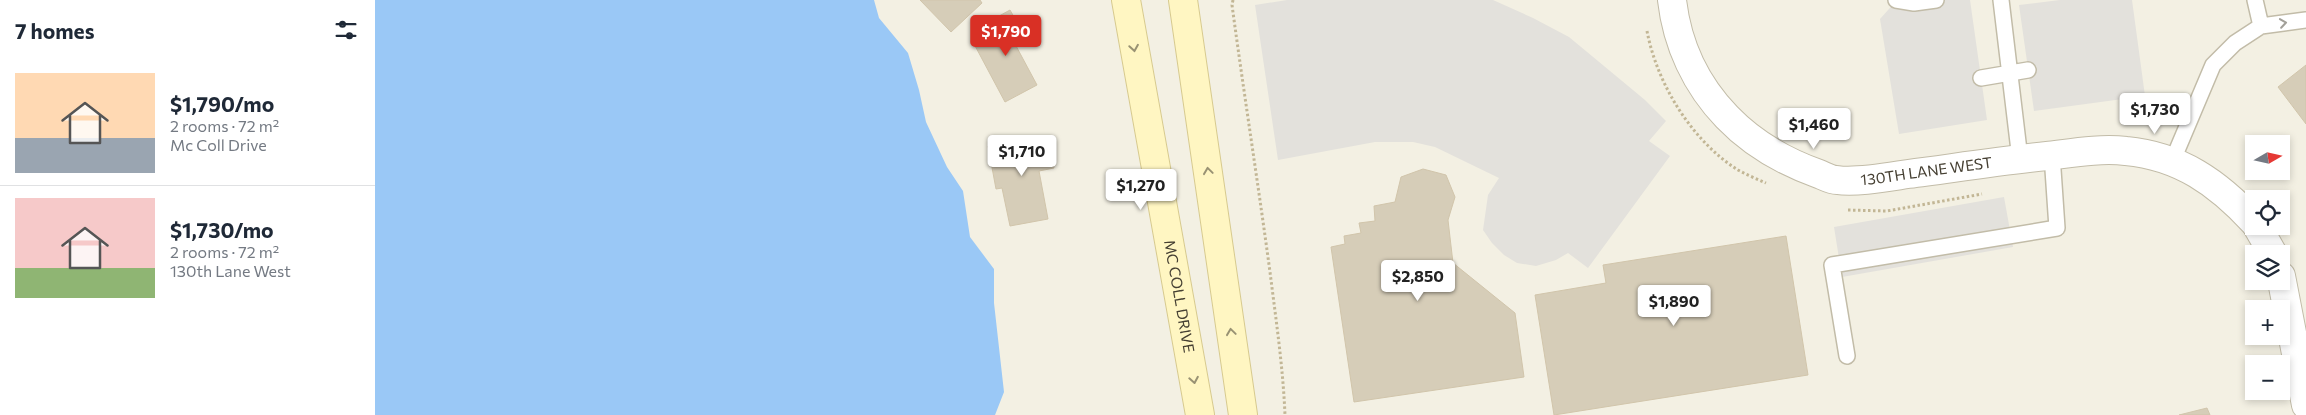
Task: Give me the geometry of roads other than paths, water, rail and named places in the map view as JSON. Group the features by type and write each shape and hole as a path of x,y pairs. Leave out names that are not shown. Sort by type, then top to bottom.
{"main road":[{"name":"MC COLL DRIVE","path":"1126,0 1200,415"},
{"path":"1183,0 1243,415"}],"street":[{"name":"130TH LANE WEST","path":"1672,0 1674,21 1691,66 1711,100 1738,128 1761,146 1800,168 1837,180 1877,178 2052,155 2101,150 2126,151 2172,162 2208,179 2245,214"},
{"path":"2285,290 2299,336 2306,405"}],"lane":[{"path":"1896,0 1914,3 1936,0"},
{"path":"2001,0 2020,159"},
{"path":"2255,0 2261,26"},
{"path":"2172,162 2213,65 2235,43 2261,26 2306,20"},
{"path":"1981,78 2028,70"},
{"path":"1847,356 1832,265 2057,228 2052,155"}],"water":[{"path":"375,0 874,0 879,18 908,53 926,122 947,167 963,191 970,237 994,269 994,303 1004,392 995,415 375,415"}]}
